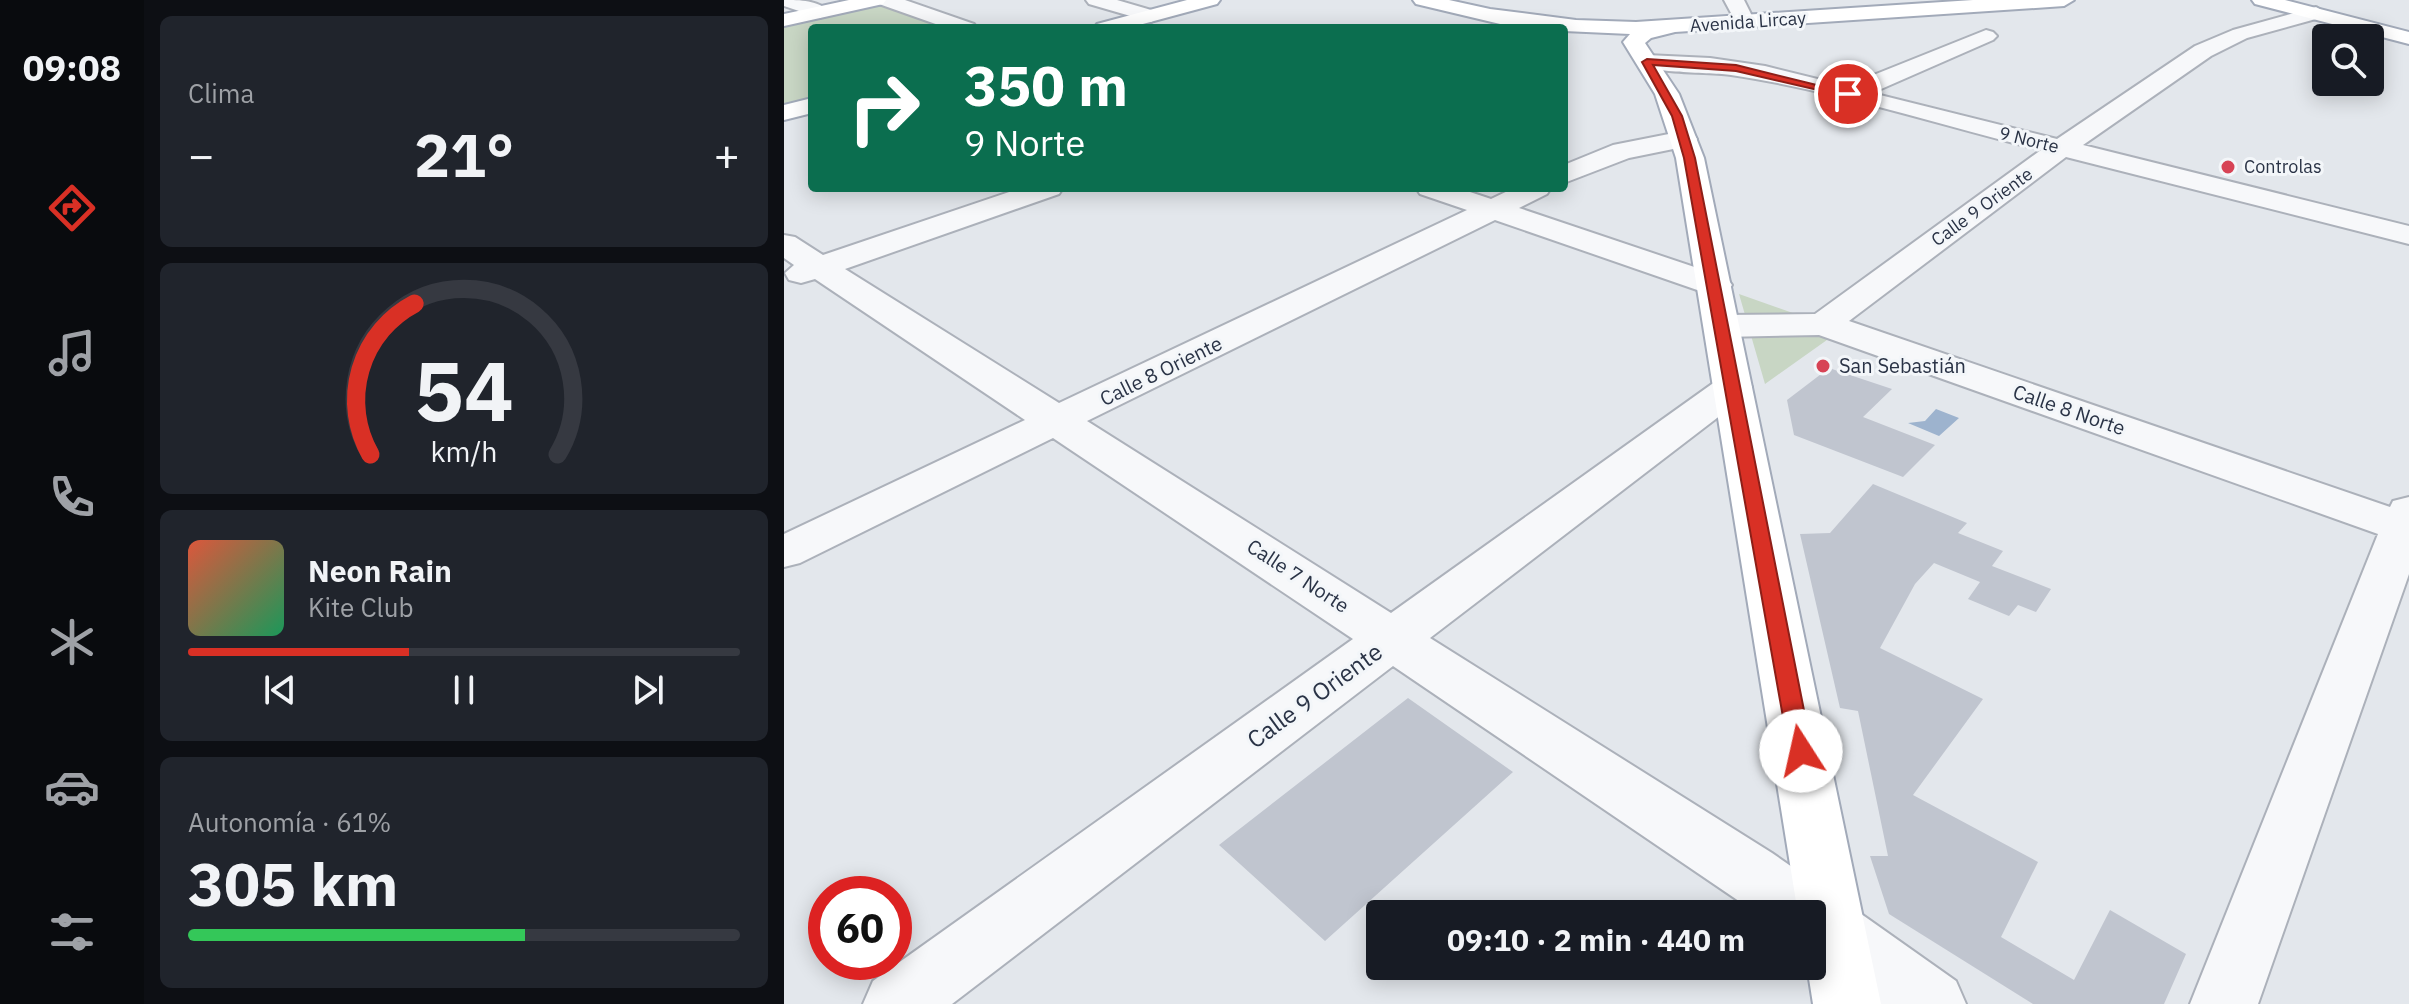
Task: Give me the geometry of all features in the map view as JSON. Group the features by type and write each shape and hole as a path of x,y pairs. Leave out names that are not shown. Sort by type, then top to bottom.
{"main road":[{"path":"820,12 876,0"},
{"path":"1120,24 1210,0"},
{"path":"1423,0 1533,24"},
{"name":"Avenida Lircay","path":"1568,27 1675,28 2064,0"},
{"path":"2262,0 2409,38"},
{"path":"1642,49 1648,42 1675,28"},
{"path":"1568,29 1608,34 1642,49 1667,94 1684,139 1719,305 1815,900"},
{"path":"1568,32 1642,49"},
{"path":"784,113 808,106"},
{"path":"1826,944 1847,1004"}],"street":[{"path":"886,0 955,24"},
{"path":"1096,0 1151,16"},
{"path":"1734,0 1745,22"},
{"path":"787,10 820,12"},
{"name":"Calle 9 Oriente","path":"1823,324 2061,148 2214,44 2254,29 2316,13"},
{"path":"1848,94 1986,36"},
{"name":"9 Norte","path":"1642,49 1848,94 2409,235"},
{"path":"1568,173 1622,151 1684,139"},
{"path":"784,279 1037,192"},
{"name":"Calle 8 Norte","path":"1442,192 1493,209 1719,305 1823,324 2407,522"},
{"name":"Calle 8 Oriente","path":"784,552 1529,192"},
{"name":"Calle 7 Norte","path":"784,244 1393,638 1789,900"},
{"name":"Calle 9 Oriente","path":"897,1004 1733,387"},
{"path":"2224,1004 2407,522"},
{"name":"Calle 7 Norte","path":"1826,927 1932,1004"}],"green space":[{"path":"865,6 885,6 937,24 808,24 808,101 784,107 784,23"},
{"path":"1739,294 1841,330 1765,384"}],"water":[{"path":"1936,409 1959,418 1939,436 1908,423 1925,421"}],"building":[{"path":"1829,368 1892,389 1863,417 1935,445 1903,477 1794,435 1787,400"},
{"path":"1873,484 1967,523 1958,533 2003,551 1992,566 2051,589 2036,612 2018,605 2009,616 1968,599 1980,582 1934,563 1915,584 1880,648 1983,699 1913,795 2038,862 2001,937 2074,980 2110,910 2186,954 2164,1004 2033,1004 1889,914 1870,856 1888,856 1858,711 1840,708 1800,534 1830,533"},
{"path":"1408,698 1513,772 1371,900 1366,900 1366,904 1325,941 1219,845"}],"place":[{"name":"Controlas","path":"2228,167"},
{"name":"San Sebastián","path":"1823,366"}],"route":[{"path":"1801,751 1690,158 1677,116 1647,62 1736,68 1848,94"}]}
